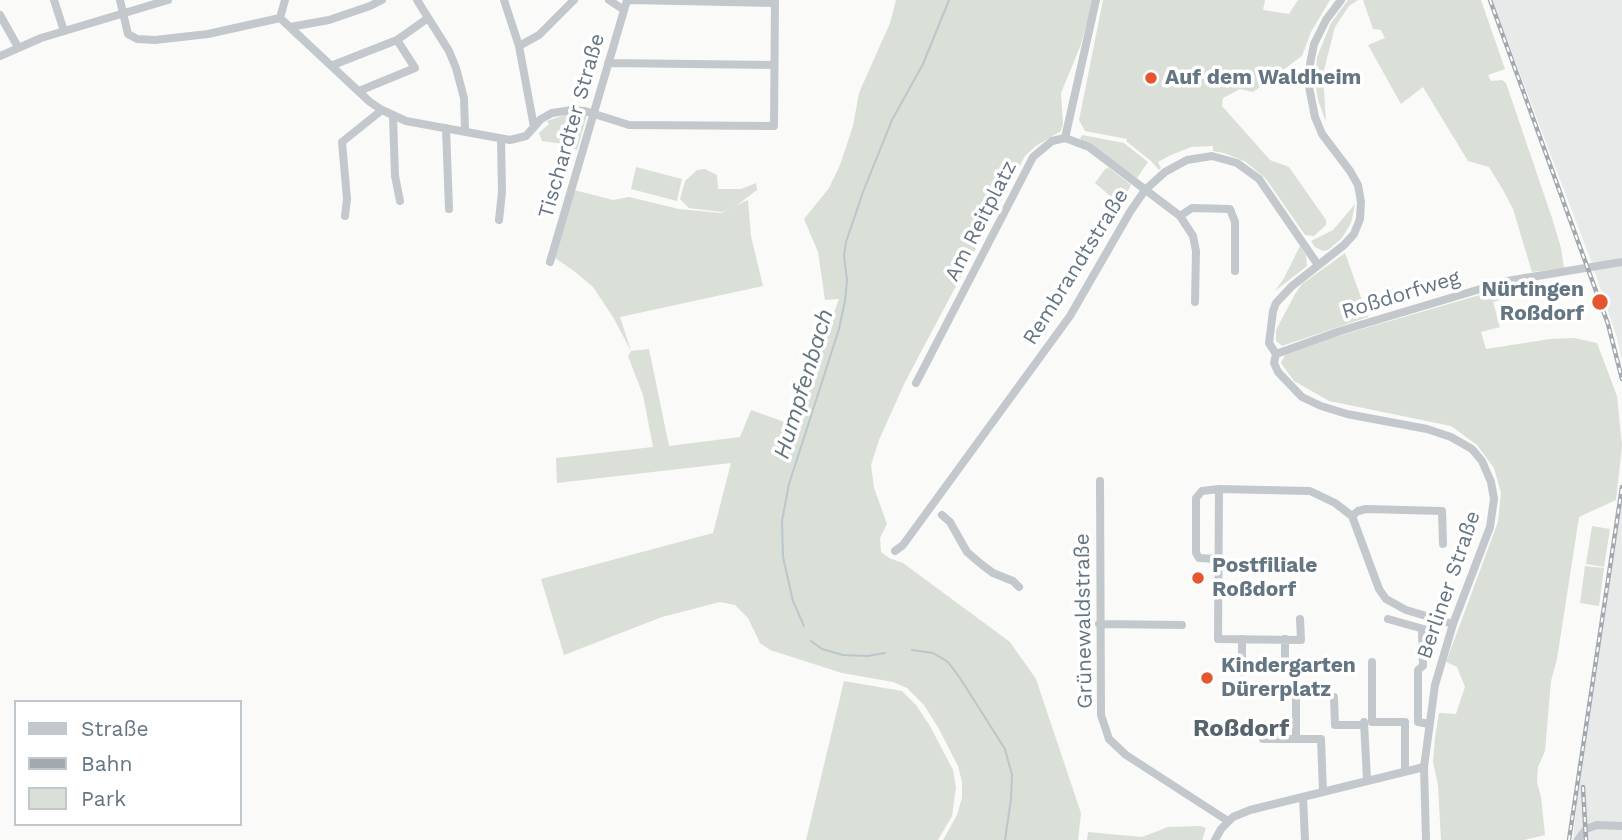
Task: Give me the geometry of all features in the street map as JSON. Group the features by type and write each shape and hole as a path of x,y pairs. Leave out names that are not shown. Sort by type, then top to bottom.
{"street":[{"path":"54,0 64,31"},
{"path":"120,0 128,34 146,39 208,34 280,18"},
{"path":"0,56 64,31 168,0"},
{"path":"280,18 285,0"},
{"path":"290,27 340,17 382,0"},
{"path":"417,0 456,68 464,98 465,131"},
{"path":"504,0 519,46 534,127"},
{"path":"519,46 545,30 575,0"},
{"path":"609,0 624,9"},
{"path":"280,18 382,110 424,125 501,139 521,139 541,119 562,111 585,111 629,125 774,126 775,2 628,0"},
{"name":"Tischardter Straße","path":"550,262 628,0"},
{"path":"1096,0 1065,138 1089,147 1180,216 1193,236 1196,251 1195,302"},
{"name":"Berliner Straße","path":"1341,0 1326,20 1314,44 1309,87 1315,117 1322,134 1358,186 1361,211 1354,234 1337,251 1292,286 1276,303 1269,339 1276,354 1274,363 1280,376 1294,391 1311,402 1347,414 1440,433 1472,449 1482,461 1493,491 1492,517 1481,553 1438,669 1424,767 1426,840"},
{"path":"0,15 18,47"},
{"path":"333,65 397,40 428,18"},
{"path":"359,91 415,68 397,40"},
{"path":"608,63 774,65"},
{"path":"345,216 347,199 342,142 382,110"},
{"path":"393,116 395,176 400,201"},
{"path":"446,128 449,209"},
{"name":"Am Reitplatz","path":"916,383 1033,157 1052,141 1065,138"},
{"path":"499,220 502,192 501,139"},
{"name":"Rembrandtstraße","path":"895,551 903,545 1070,316 1145,190 1165,172 1186,160 1212,156 1237,163 1259,178 1318,265"},
{"path":"1180,216 1192,208 1230,209 1234,222 1235,271"},
{"name":"Roßdorfweg","path":"1276,354 1340,331 1507,281 1622,262"},
{"name":"Grünewaldstraße","path":"1100,481 1101,715 1109,739 1126,755 1228,821"},
{"path":"1219,489 1218,639 1301,640 1300,619"},
{"path":"1217,559 1199,558 1196,555 1196,505 1197,495 1202,491 1310,491 1335,502 1352,516 1379,589 1386,599 1406,610 1453,624"},
{"path":"1352,516 1358,510 1366,509 1442,511 1443,544"},
{"path":"942,515 950,522 967,552 993,573 1013,581 1019,587"},
{"path":"1388,619 1422,630 1431,629 1436,619"},
{"path":"1100,624 1182,625"},
{"path":"1422,630 1423,666 1418,670 1418,722 1429,724"},
{"path":"1242,639 1242,672"},
{"path":"1285,639 1285,669"},
{"path":"1372,662 1372,722 1405,722 1405,770"},
{"path":"1334,697 1335,725 1364,723 1367,780"},
{"path":"1296,699 1296,739"},
{"path":"1263,739 1321,739 1323,792"},
{"path":"1215,840 1228,821 1250,810 1424,767"},
{"path":"1303,797 1305,840"},
{"path":"1578,840 1586,829 1597,825 1622,826"}],"shaded area":[{"path":"1492,0 1622,0 1622,360 1591,261"},
{"path":"1622,498 1622,840 1573,840 1576,809"}],"green space":[{"path":"896,0 1094,0 1080,47 1061,93 1061,131 1025,156 905,382 871,465 874,488 887,524 880,538 881,552 903,563 1010,642 1036,679 1081,813 1078,840 943,840 957,815 962,798 962,782 958,766 924,705 907,688 893,682 842,673 770,650 760,643 748,618 735,605 720,602 662,617 564,655 541,579 713,533 731,463 557,483 556,458 653,447 643,395 628,356 631,351 649,349 669,446 740,437 751,410 793,425 839,299 825,300 818,252 804,219 829,188 840,165 853,126 859,93 890,23"},
{"name":"Auf dem Waldheim","path":"1103,0 1265,0 1263,10 1289,14 1298,0 1330,0 1311,32 1302,56 1253,92 1240,89 1223,98 1222,106 1270,160 1289,167 1326,220 1326,225 1314,236 1305,235 1266,179 1246,162 1213,151 1213,146 1191,147 1171,155 1158,162 1161,168 1159,170 1126,141 1127,139 1085,131 1079,120"},
{"path":"1348,0 1358,0 1349,6 1335,27 1323,74 1326,122 1315,81 1317,57 1331,23"},
{"path":"1363,0 1481,0 1505,69 1488,75 1491,81 1502,80 1506,83 1552,218 1564,268 1532,272 1513,209 1503,190 1489,167 1468,161 1423,87 1401,104 1368,45 1385,38 1381,30 1373,29"},
{"path":"568,114 587,115 577,150 564,144 542,141 539,133 549,124 547,121"},
{"path":"1082,135 1124,143 1148,162 1137,178 1080,139"},
{"path":"636,167 682,179 677,201 631,189"},
{"path":"1109,168 1131,185 1123,200 1116,201 1095,183 1105,169"},
{"path":"705,169 717,175 718,189 741,189 756,183 757,190 736,206 722,212 689,208 680,199 685,181 697,170"},
{"path":"574,190 613,200 629,197 679,209 721,213 748,200 751,236 763,286 620,317 631,351 593,287 555,258"},
{"path":"1355,204 1351,223 1342,238 1328,250 1315,247 1311,241 1333,230"},
{"path":"1300,246 1306,255 1307,266 1275,291 1284,278"},
{"path":"1345,253 1368,317 1282,346 1276,341 1276,330 1295,294 1302,284"},
{"path":"1497,290 1499,300 1493,302 1500,327 1481,332 1486,349 1550,339 1574,338 1597,343 1617,396 1622,446 1616,500 1579,517 1557,659 1551,681 1545,751 1538,767 1537,782 1545,835 1524,840 1441,840 1438,785 1433,762 1435,737 1439,713 1456,714 1465,687 1457,667 1446,662 1498,522 1501,493 1494,468 1477,445 1451,426 1329,401 1294,381 1281,363 1285,355 1331,338"},
{"path":"1592,526 1610,529 1604,567 1586,564"},
{"path":"1585,566 1604,568 1599,606 1580,603"},
{"path":"844,681 902,691 916,705 930,726 953,770 956,787 952,816 938,840 806,840"},
{"path":"1168,827 1206,828 1202,840 1087,840 1088,832 1142,837"}],"waterway":[{"name":"Humpfenbach","path":"804,626 793,601 783,557 782,521 789,484 839,329 847,280 844,256 846,242 892,120 923,64 949,0"},
{"name":"Humpfenbach","path":"811,641 822,649 843,655 868,656 885,653"},
{"name":"Humpfenbach","path":"912,650 933,653 948,662 1005,749 1012,775 1005,840"}],"railway":[{"path":"1490,0 1608,324 1622,379"},
{"path":"1569,840 1622,487"},
{"path":"1583,787 1586,840"}],"place":[{"name":"Auf dem Waldheim","path":"1151,78"},
{"name":"Nürtingen Roßdorf","path":"1600,302"},
{"name":"Postfiliale Roßdorf","path":"1198,578"},
{"name":"Kindergarten Dürerplatz","path":"1207,678"}],"district":[{"name":"Roßdorf","path":"1241,729"}]}
